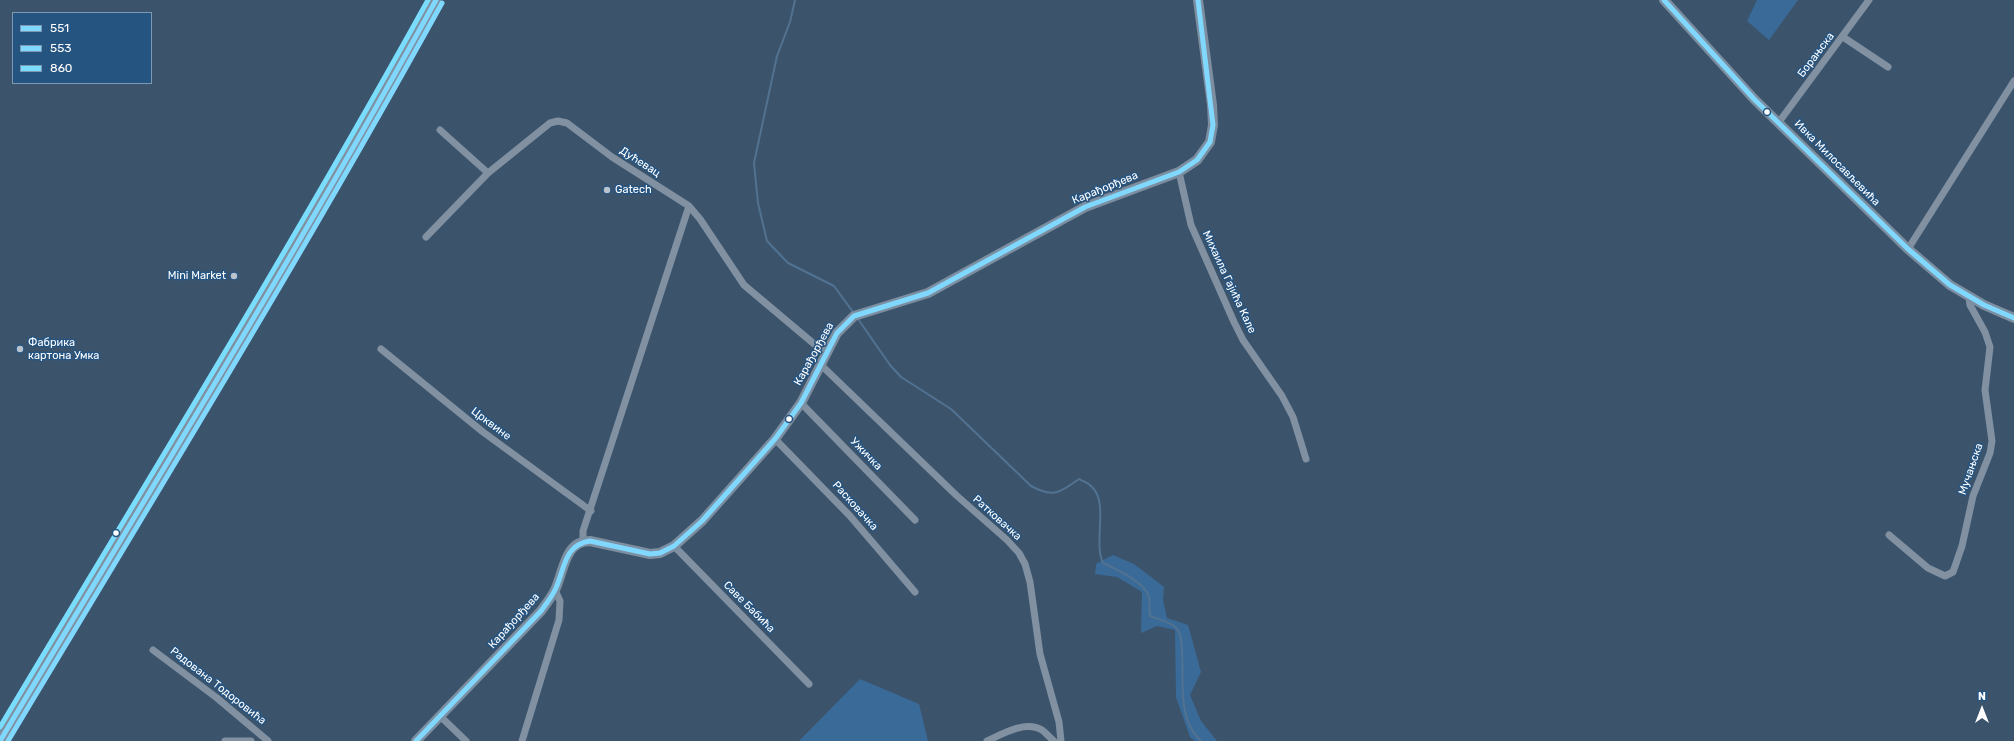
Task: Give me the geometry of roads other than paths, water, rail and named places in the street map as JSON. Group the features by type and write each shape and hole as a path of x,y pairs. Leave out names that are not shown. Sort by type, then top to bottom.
{"main road":[{"path":"0,741 346,161 436,0"}],"street":[{"name":"Карађорђева","path":"416,741 541,611 555,590 568,554 574,546 583,542 590,542 650,554 660,553 674,546 702,521 775,439 801,403 837,333 858,314 928,293 1085,207 1179,172 1188,167 1203,153 1210,142 1212,134 1212,109 1198,0"},
{"name":"Ивка Милосављевића","path":"1664,0 1754,99 1908,249 1950,285 1969,297 2014,318"},
{"name":"Борањска","path":"1779,122 1869,0"},
{"path":"1843,37 1888,67"},
{"path":"1908,249 2014,81"},
{"name":"Дућевац","path":"426,237 488,173 550,123 558,121 567,123 612,157 689,206 700,218 744,285 826,354"},
{"path":"440,130 488,173"},
{"name":"Михаила Гајића Кале","path":"1179,172 1192,226 1234,322 1243,340 1282,396 1293,417 1306,459"},
{"path":"583,542 583,531 689,206"},
{"name":"Мучањска","path":"1889,534 1932,571 1945,576 1953,572 1962,546 1973,496 1990,453 1992,441 1985,390 1990,347 1986,332 1970,305 1969,297"},
{"name":"Црквине","path":"381,349 483,432 591,510"},
{"name":"Ратковачка","path":"821,365 927,468 1007,540 1019,553 1025,564 1030,582 1040,654 1059,722 1061,741"},
{"name":"Ужичка","path":"801,403 916,520"},
{"name":"Расковачка","path":"775,439 850,516 915,592"},
{"name":"Саве Бабића","path":"674,546 809,684"},
{"path":"522,741 559,620 560,601 555,590"},
{"name":"Радована Тодоровића","path":"153,650 217,698 268,741"},
{"path":"440,716 466,741"},
{"path":"987,741 1009,731 1027,726 1042,730 1054,741"},
{"path":"225,741 251,741"}],"waterway":[{"path":"795,0 790,22 777,56 754,163 758,203 767,241 788,263 834,286 853,312"},
{"path":"858,319 890,365 901,377 951,409 1031,486 1051,493 1061,491 1079,479 1088,483 1092,487 1097,494 1099,503 1099,545 1103,563 1136,581 1142,586 1149,597 1150,616 1174,626 1179,632 1182,645 1183,700 1185,711 1193,732 1201,741"}],"place":[{"name":"Gatech","path":"607,190"},
{"name":"Mini Market","path":"234,276"},
{"name":"Фабрика картона Умка","path":"20,349"}]}
